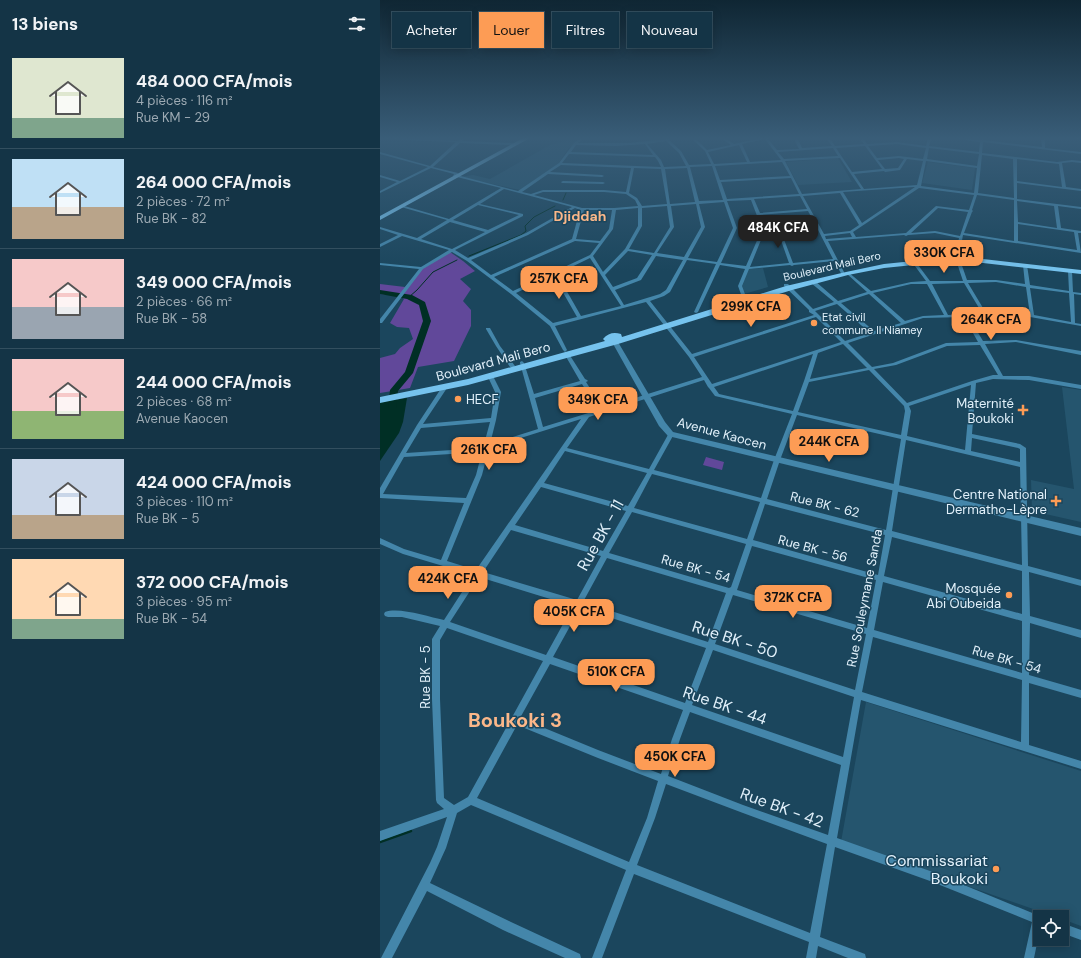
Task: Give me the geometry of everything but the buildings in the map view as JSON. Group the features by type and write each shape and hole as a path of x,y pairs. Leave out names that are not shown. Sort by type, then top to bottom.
{"main road":[{"path":"380,214 443,182"},
{"path":"380,218 444,182"},
{"name":"Boulevard Mali Bero","path":"728,305 744,297 891,261 957,259 1023,261 1081,269"},
{"name":"Boulevard Mali Bero","path":"383,397 444,388 491,377 523,365 566,352 787,287 813,282 844,273 914,262 957,259 1026,264 1081,272"},
{"name":"Boulevard Mali Bero","path":"665,323 696,312 718,308"},
{"name":"Boulevard Mali Bero","path":"398,395 512,366 523,365"}],"street":[{"path":"380,192 400,182"},
{"path":"481,182 582,209 614,209 919,186 1081,208"},
{"path":"520,192 535,182"},
{"path":"562,191 563,182 603,184 604,191"},
{"path":"627,194 630,182"},
{"path":"613,290 639,279 656,255 672,227 665,182"},
{"path":"552,325 666,294 703,228 692,182"},
{"path":"696,312 735,230 719,182 723,182"},
{"path":"794,182 826,240 835,260 844,273 870,292 904,323"},
{"path":"857,182 863,190"},
{"path":"823,235 851,232 919,186 920,182"},
{"path":"977,182 976,194 971,211 961,236 957,259 965,281 984,314"},
{"path":"1016,242 1016,182 1081,190"},
{"path":"1063,182 1064,188"},
{"path":"418,239 504,188"},
{"path":"532,195 543,191 604,191 627,194 636,198 640,206 640,226 626,250 604,274"},
{"path":"841,192 861,225"},
{"path":"744,297 740,287 764,229 752,198"},
{"path":"380,322 422,268 452,250 522,215 477,204"},
{"path":"1056,204 1059,228"},
{"path":"402,206 489,232"},
{"path":"468,260 527,234 575,207"},
{"path":"906,235 937,207 971,211"},
{"path":"574,240 582,209"},
{"path":"512,293 591,256 612,229 614,209"},
{"path":"759,214 809,210"},
{"path":"826,240 935,232 1080,252 1079,231 1016,223"},
{"path":"764,229 817,225"},
{"path":"380,228 452,250 491,277 552,325 566,352 601,410"},
{"path":"778,228 792,264"},
{"path":"851,232 855,238"},
{"path":"380,246 402,234"},
{"path":"491,277 574,240 602,242"},
{"path":"626,250 685,260 748,268 835,260"},
{"path":"591,256 604,274 623,306"},
{"path":"914,262 929,283 946,315"},
{"path":"380,264 422,268"},
{"path":"1026,264 1032,316"},
{"path":"1070,271 1073,323"},
{"path":"554,273 579,318"},
{"path":"691,356 814,313 836,303 870,292 899,285 965,281 996,281 1081,294"},
{"path":"813,282 873,333"},
{"path":"787,287 906,405 986,378 1001,376 1029,378 1081,387"},
{"path":"647,300 691,356 715,394 721,397 1023,465"},
{"path":"710,386 924,317 1014,313 1081,325"},
{"path":"965,315 1001,376"},
{"path":"488,329 512,366"},
{"name":"Avenue Kaocen","path":"613,339 662,424 672,434 1081,532"},
{"path":"807,381 871,369 906,360 946,345 1020,341 1081,353"},
{"path":"597,958 632,868 688,707 749,543 816,352"},
{"path":"523,365 530,397 541,430"},
{"path":"443,563 479,476 493,420 498,392 491,377"},
{"path":"402,455 485,449 601,410 705,378"},
{"path":"530,397 584,381"},
{"path":"968,452 974,382"},
{"path":"444,388 419,426 380,494 468,500"},
{"name":"Rue Souleymane Sanda","path":"811,958 858,695 889,533 908,412 906,405"},
{"name":"Rue BK - 5","path":"453,810 440,800 435,645 439,632 587,415"},
{"path":"419,426 493,420"},
{"name":"Rue BK - 11","path":"471,800 672,434"},
{"path":"969,435 1020,446 1022,448 1027,678 1026,747"},
{"name":"Rue BK - 62","path":"564,449 1081,583"},
{"name":"Rue BK - 56","path":"540,484 1081,634"},
{"name":"Rue BK - 54","path":"511,527 732,590 1081,694"},
{"name":"Rue BK - 50","path":"380,542 403,551 579,604 858,695 1081,765"},
{"name":"Rue BK - 44","path":"388,614 402,614 445,624 846,762"},
{"name":"Rue BK - 42","path":"515,720 743,809 930,876 1033,918"},
{"path":"380,836 453,810 471,800 632,868 861,958"},
{"path":"386,958 424,885 447,835 453,810"},
{"path":"424,885 576,958"},
{"path":"1069,930 1081,934"},
{"path":"1029,958 1033,943"}],"shaded area":[{"path":"482,182 532,182 520,190"},
{"path":"796,182 852,182 798,185"},
{"path":"922,182 973,182 972,190 922,183"},
{"path":"450,252 475,271 460,279 471,289 463,301 471,310 471,326 454,361 418,367 410,388 380,393 380,358 395,354 400,348 413,339 409,328 397,327 390,323 404,299 400,296 380,294 380,284 405,287 420,270"},
{"path":"763,268 768,287 744,294 740,286 748,269"},
{"path":"1062,387 1081,390 1081,522 1032,511 1031,480 1074,489"},
{"path":"407,398 403,422 399,433 380,461 380,402"},
{"path":"706,457 724,462 722,470 703,465"},
{"path":"866,702 1081,771 1081,926 1069,922 1069,910 1036,910 841,842"}],"waterway":[{"path":"563,200 566,193"},
{"path":"469,256 521,235 526,231 525,226 534,217 555,206"},
{"path":"409,297 433,272 457,260"},
{"path":"380,292 409,297 422,304 427,321 409,373 394,390 392,408"},
{"path":"380,842 411,831"}],"place":[{"name":"Etat civil commune II Niamey","path":"814,323"},
{"name":"HECF","path":"458,399"},
{"name":"Maternité Boukoki","path":"1023,410"},
{"name":"Centre National Dermatho-Lèpre","path":"1056,501"},
{"name":"Mosquée Abi Oubeida","path":"1009,595"},
{"name":"Commissariat Boukoki","path":"996,869"}],"district":[{"name":"Djiddah","path":"580,216"},
{"name":"Boukoki 3","path":"515,720"}]}
